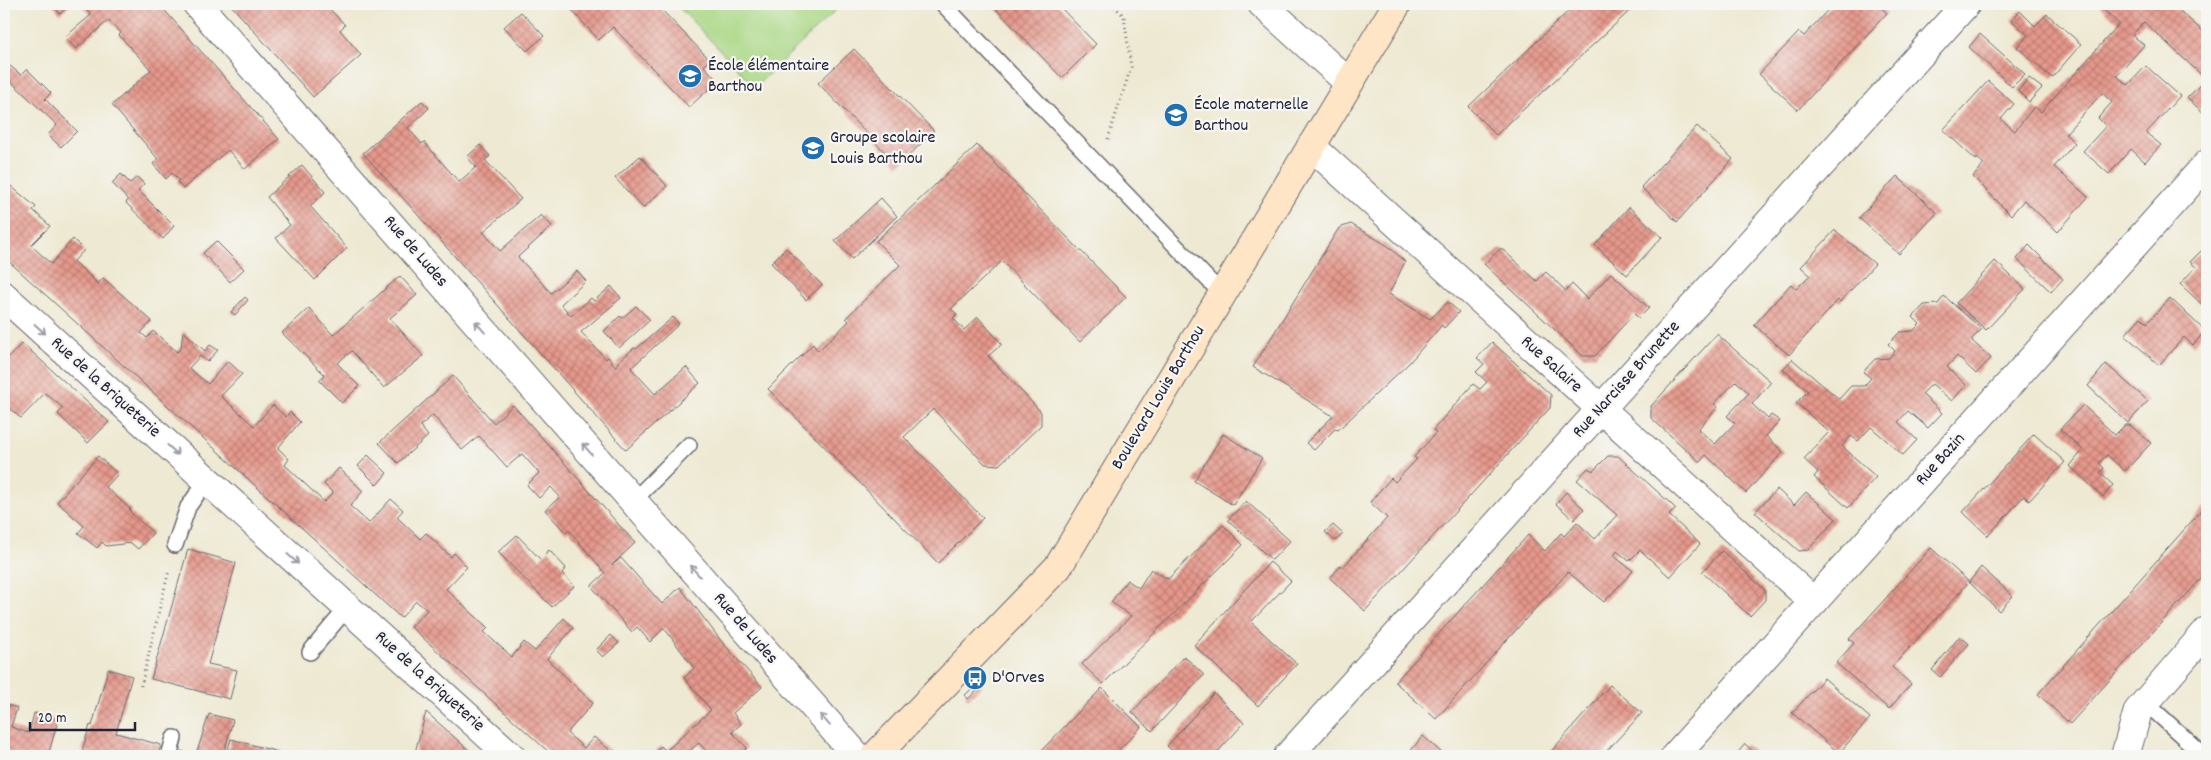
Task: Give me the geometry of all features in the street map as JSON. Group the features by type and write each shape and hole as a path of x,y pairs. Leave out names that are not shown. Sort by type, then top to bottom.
{"street":[{"name":"Rue de Ludes","path":"196,4 857,756"},
{"path":"1262,4 1349,83"},
{"name":"Boulevard Louis Barthou","path":"875,756 1058,567 1397,4"},
{"name":"Rue Narcisse Brunette","path":"1288,756 1966,4"},
{"name":"Rue Salaire","path":"1311,146 1814,602"},
{"name":"Rue Bazin","path":"1675,756 2207,164"},
{"name":"Rue de la Briqueterie","path":"4,296 511,756"},
{"path":"2125,756 2138,710 2207,631"}],"lane":[{"path":"943,4 1222,294"},
{"path":"633,501 689,444"},
{"path":"175,545 188,507 207,480"},
{"path":"310,652 347,608"},
{"path":"2145,702 2204,756"},
{"path":"169,756 174,738"}],"path":[{"path":"1099,166 1131,67 1124,16 1112,4"},
{"path":"141,686 175,545"}],"green space":[{"path":"676,4 836,4 839,7 755,87"}],"building":[{"path":"52,4 71,4 60,14"},
{"path":"80,4 159,4 279,139 245,169 228,150 183,189 177,182 179,180 172,173 166,179 153,164 158,159 112,105 151,70 119,35 121,33 109,20 76,49 65,37 91,15"},
{"path":"230,4 325,4 345,25 340,30 361,55 313,97"},
{"path":"566,4 656,4 710,60 704,66 718,81 689,107 613,27 599,40"},
{"path":"991,4 1057,4 1096,44 1062,78"},
{"path":"1576,4 1637,4 1496,135 1468,107"},
{"path":"1833,4 1877,4 1887,13 1798,110 1759,74 1799,32 1804,36"},
{"path":"2097,4 2172,4 2207,35 2207,116 2187,98 2206,79 2144,22 2132,35 2144,45 2117,76 2128,85 2146,66 2180,96 2146,133 2161,145 2145,162 2131,149 2109,174 2083,151 2106,126 2098,118 2112,102 2102,93 2065,134 2075,143 2054,167 2088,197 2058,232 2024,200 2011,215 1973,177 1984,164 1977,158 1976,160 1943,130 1988,81 2014,104 2001,119 2015,131 2034,107 2041,112 2119,24"},
{"path":"2020,11 2035,26 2047,14 2081,44 2052,78 2017,47 2028,35 2011,20"},
{"path":"521,12 544,36 527,51 504,27"},
{"path":"1980,34 2025,74 2012,87 1969,47"},
{"path":"854,49 934,131 898,166 818,83"},
{"path":"9,65 21,75 27,69 51,93 45,99 77,131 61,147 48,135 57,125 4,75 4,70"},
{"path":"2029,78 2042,88 2029,102 2018,91"},
{"path":"422,101 429,108 408,128 422,144 424,142 459,182 476,167 467,157 480,145 490,156 485,160 521,199 483,232 500,251 541,215 552,226 518,257 551,293 577,271 586,281 561,304 571,316 591,298 594,301 611,286 621,298 581,332 606,359 608,357 616,367 618,362 673,317 679,324 631,368 655,394 686,367 700,383 626,450 363,153"},
{"path":"1697,126 1733,159 1677,222 1641,187"},
{"path":"977,145 1126,297 1080,342 1002,261 951,309 957,314 953,318 964,330 978,317 1002,344 988,356 1041,412 1041,425 999,465 985,464 933,409 904,437 983,518 938,563 768,389 813,344 818,351 849,321 846,318 900,265 876,241"},
{"path":"640,156 667,186 643,208 615,178"},
{"path":"302,165 325,192 310,206 347,248 315,280 276,238 290,225 267,197"},
{"path":"121,174 130,183 137,177 144,184 138,190 174,226 163,239 126,203 128,200 112,183"},
{"path":"1897,176 1937,213 1899,254 1859,218"},
{"path":"6,182 36,207 33,210 50,226 31,245 51,264 73,239 84,250 74,261 98,284 103,278 152,321 141,333 147,338 153,331 177,352 181,348 183,331 205,351 210,345 218,350 207,362 200,356 189,368 208,384 228,361 242,374 221,396 254,426 273,405 286,417 290,412 300,422 278,448 289,459 285,465 324,502 333,493 324,484 339,468 363,491 350,506 369,523 391,499 403,510 397,517 420,539 426,533 451,557 454,553 467,567 446,589 488,628 484,632 512,657 524,642 535,651 564,618 573,628 547,659 593,703 567,733 584,748 594,737 611,751 607,756 553,756 411,627 427,610 416,601 401,618 4,257 4,185"},
{"path":"881,198 897,216 852,259 835,241"},
{"path":"1629,207 1662,237 1627,275 1595,245"},
{"path":"1351,224 1388,246 1405,262 1389,294 1430,319 1448,302 1459,312 1444,328 1442,325 1409,363 1314,450 1306,443 1333,416 1253,367 1339,228"},
{"path":"1835,230 1875,264 1840,302 1838,300 1789,355 1754,325 1791,284 1796,289 1810,275 1801,267"},
{"path":"216,241 244,269 230,282 203,253"},
{"path":"2029,245 2063,279 2051,292 2017,259"},
{"path":"786,248 822,285 806,300 771,263"},
{"path":"1501,248 1537,281 1546,272 1566,291 1572,284 1587,299 1611,273 1649,308 1639,318 1634,314 1595,356 1583,356 1484,264"},
{"path":"2202,250 2207,255 2207,309 2180,284 2196,267 2190,262"},
{"path":"1995,261 2025,289 1986,330 1956,303"},
{"path":"400,276 417,295 390,318 423,356 384,388 352,351 337,363 359,386 342,403 319,380 325,375 282,333 309,308 333,335"},
{"path":"1944,296 1982,329 1971,340 1991,358 1976,374 1957,356 1947,367 1966,385 1952,401 1932,384 1922,394 1942,413 1928,428 1908,411 1898,422 1917,440 1903,455 1871,427 1858,441 1851,436 1842,446 1876,477 1848,508 1814,477 1818,472 1804,459 1829,432 1796,403 1808,391 1783,369 1792,359 1839,399 1851,386 1864,386 1871,378 1863,372 1875,359 1889,358 1895,351 1888,344 1900,332 1913,331 1920,324 1913,317 1924,305 1938,304"},
{"path":"245,297 248,300 235,315 231,312"},
{"path":"2170,298 2205,331 2193,345 2184,337 2159,365 2125,335 2141,317 2147,323"},
{"path":"636,306 650,320 619,348 604,331 620,316 622,318"},
{"path":"1717,334 1771,382 1752,404 1768,419 1771,415 1780,421 1766,436 1783,452 1746,493 1706,455 1700,462 1651,418 1651,406","holes":["1736,381 1749,393 1727,416 1735,423 1715,444 1698,429 1718,407 1714,404"]},
{"path":"1492,342 1551,395 1550,408 1365,611 1330,578 1341,565 1343,567 1387,518 1370,502 1391,478 1395,482 1417,459 1414,457 1436,433 1433,430 1473,384 1480,389 1487,382 1476,372 1484,364 1477,358"},
{"path":"22,343 109,422 88,443 58,414 63,408 45,393 21,418 9,408 4,414 4,362"},
{"path":"2106,364 2148,401 2128,423 2088,386"},
{"path":"453,376 494,423 513,405 635,543 612,565 621,558 662,604 680,587 722,642 762,687 733,713 741,724 732,732 747,748 738,756 702,756 707,752 699,743 687,753 690,756 651,756 661,746 666,751 711,710 684,678 694,668 664,628 650,642 637,627 632,632 591,586 605,573 569,530 566,533 545,510 560,497 551,487 539,498 527,485 539,473 522,454 507,467 479,436 462,450 433,415 420,426 428,436 398,463 379,443"},
{"path":"2083,405 2115,435 2125,425 2130,425 2151,443 2125,471 2107,455 2099,463 2104,468 2100,473 2113,485 2103,497 2070,466 2083,450 2060,429"},
{"path":"1223,434 1262,458 1233,505 1194,481"},
{"path":"2034,434 2065,462 2029,501 2024,496 1988,536 1963,512"},
{"path":"368,455 387,473 377,485 358,466"},
{"path":"98,456 118,474 106,487 153,533 138,549 131,543 106,546 102,542 97,548 78,533 84,526 57,502"},
{"path":"1608,456 1618,456 1670,503 1676,509 1669,515 1700,544 1670,577 1640,550 1629,561 1617,551 1614,556 1633,571 1604,602 1568,572 1436,719 1395,682 1528,535 1545,551 1561,533 1564,536 1577,522 1595,539 1617,515 1577,480 1588,468 1593,471"},
{"path":"1777,489 1794,505 1806,492 1836,519 1808,550 1799,551 1755,512"},
{"path":"1566,492 1584,509 1574,520 1556,504"},
{"path":"1246,501 1290,541 1272,560 1228,520"},
{"path":"2207,504 2207,572 2070,724 2038,694"},
{"path":"1223,525 1243,545 1103,684 1082,664 1131,616 1111,602 1127,580 1139,588 1151,569 1168,579"},
{"path":"1333,525 1343,534 1335,541 1325,532"},
{"path":"517,535 540,559 549,550 566,568 562,573 574,586 552,607 498,552"},
{"path":"1931,548 1969,582 1892,667 1911,684 1889,709 1836,663 1854,643 1849,639"},
{"path":"188,549 236,563 208,664 237,670 230,699 151,679"},
{"path":"1722,551 1765,590 1765,600 1750,616 1702,572"},
{"path":"1270,562 1291,581 1251,622 1297,664 1258,706 1194,645"},
{"path":"1981,567 2013,596 1999,611 1969,582"},
{"path":"611,635 619,643 603,657 596,650"},
{"path":"1960,636 1969,644 1940,677 1932,670"},
{"path":"1184,656 1204,675 1152,731 1132,712"},
{"path":"108,669 132,676 116,733 161,745 158,756 101,756 82,751 90,725 92,726"},
{"path":"1824,678 1870,718 1839,753 1792,713"},
{"path":"979,682 982,686 968,699 965,695"},
{"path":"1610,685 1642,713 1602,756 1547,756"},
{"path":"1102,688 1141,727 1113,756 1036,756"},
{"path":"1214,693 1244,723 1214,756 1178,756 1167,746"},
{"path":"4,704 17,708 11,727 29,733 34,713 58,720 48,756 22,756 4,751"},
{"path":"426,712 441,725 475,756 414,756"},
{"path":"209,714 233,720 223,756 180,756 181,751 196,755"},
{"path":"1423,736 1445,756 1406,756"},
{"path":"231,739 293,756 226,756"},
{"path":"1745,744 1758,756 1735,756"}],"place":[{"name":"École élémentaire Barthou","path":"690,76"},
{"name":"École maternelle Barthou","path":"1176,115"},
{"name":"Groupe scolaire Louis Barthou","path":"813,148"},
{"name":"D'Orves","path":"975,678"}]}
